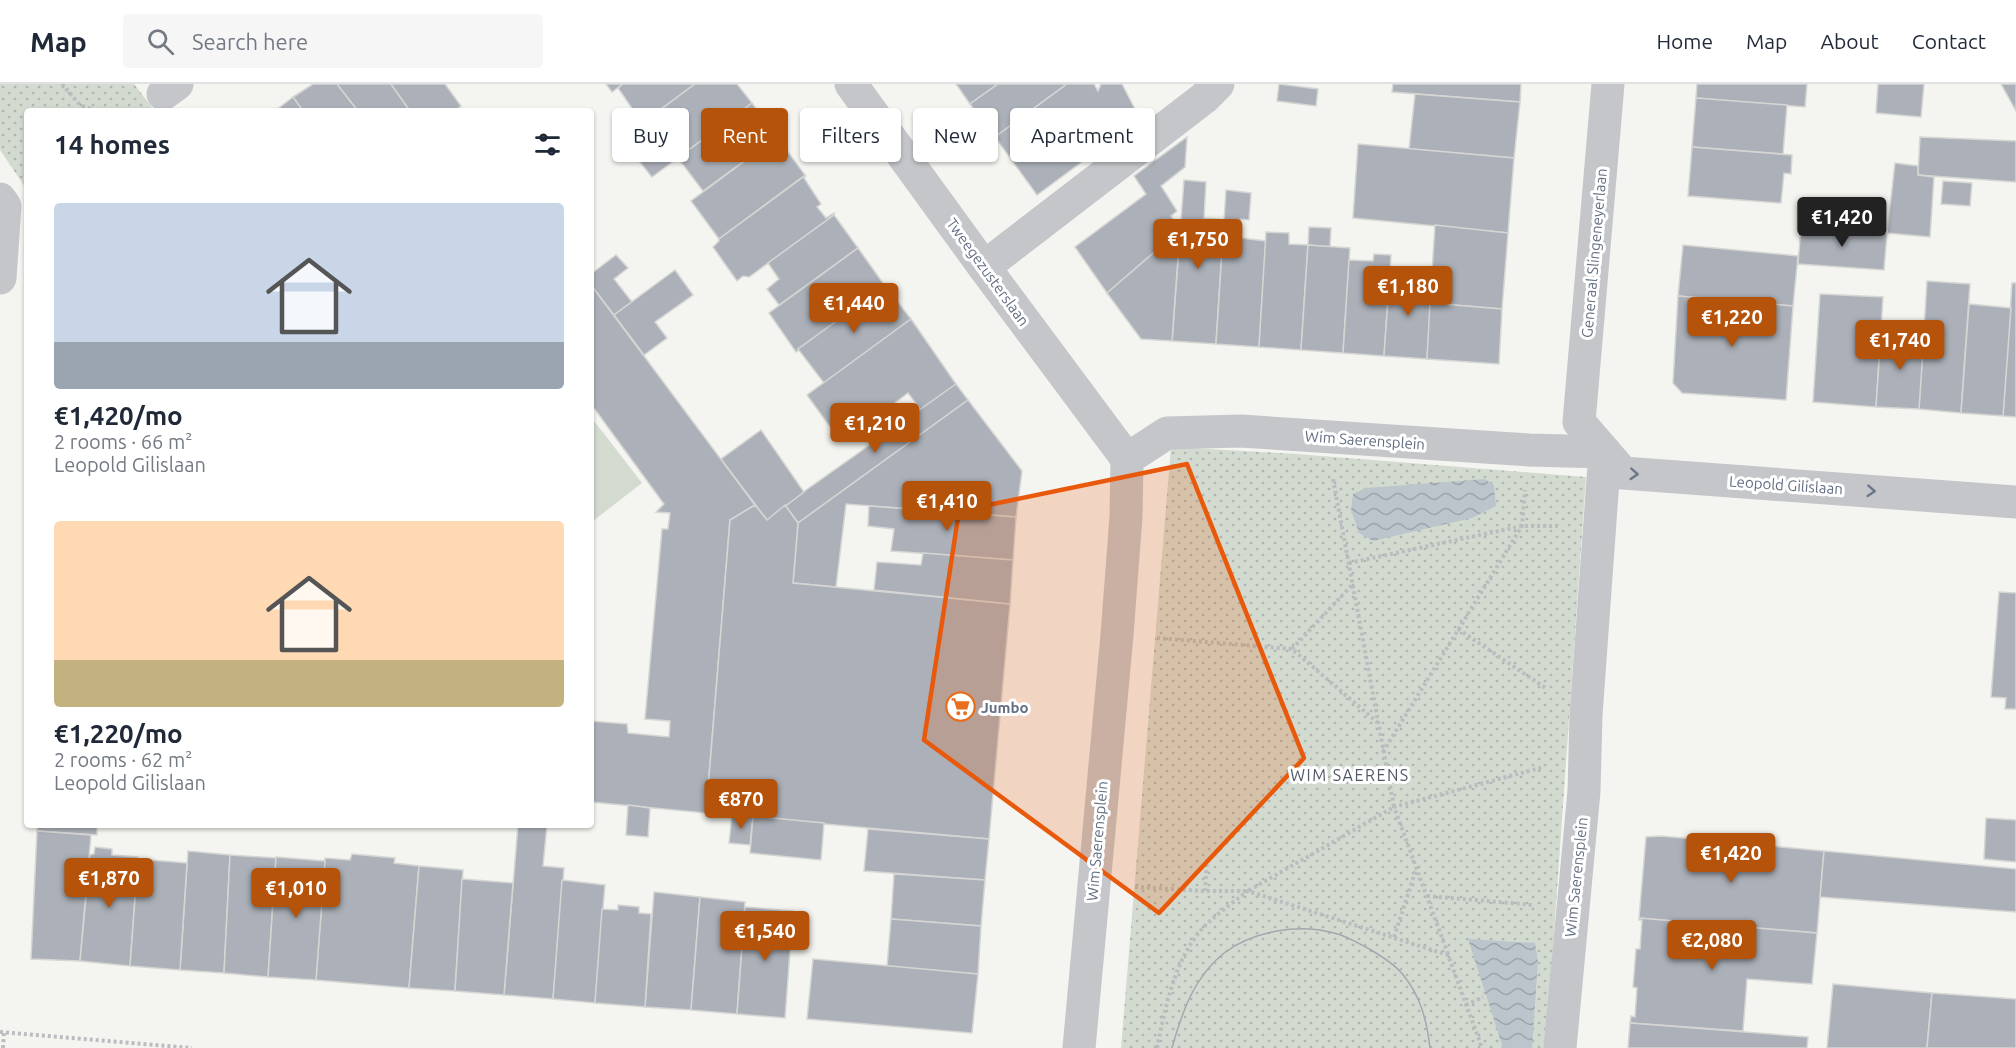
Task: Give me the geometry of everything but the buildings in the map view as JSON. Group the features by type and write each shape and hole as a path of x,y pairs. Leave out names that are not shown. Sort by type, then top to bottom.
{"street":[{"name":"Tweegezusterslaan","path":"850,84 1127,459"},
{"path":"984,267 1204,98 1218,84"},
{"name":"Generaal Slingeneyerlaan","path":"1579,422 1608,84"},
{"path":"0,278 3,202"},
{"name":"Leopold Gilislaan","path":"1579,422 1623,473 2016,502"},
{"name":"Wim Saerensplein","path":"1079,1048 1092,884 1117,635 1126,517 1127,459 1167,433 1241,431 1529,450 1605,452 1586,716 1584,791 1560,1048"}],"path":[{"path":"62,84 80,105 88,108"},
{"path":"1325,437 1394,807 1482,1048"},
{"path":"1348,563 1522,525 1598,527"},
{"path":"1383,752 1522,525"},
{"path":"1292,649 1352,585"},
{"path":"1458,629 1586,716"},
{"path":"1117,635 1292,649 1378,723"},
{"path":"1158,1048 1165,1011 1187,949 1210,921 1248,891 1394,807 1584,757"},
{"path":"1205,891 1207,860"},
{"path":"1394,937 1416,869"},
{"path":"1092,884 1205,891 1248,891 1448,955"},
{"path":"1427,896 1572,909"},
{"path":"1466,1005 1483,997"},
{"path":"3,1048 2,1032 192,1048"}],"highlighted area":[{"path":"1187,464 1304,758 1159,913 924,740 959,511"}],"shaded area":[{"path":"0,84 134,84 153,108 24,108 24,186 0,150"},
{"path":"594,421 642,483 594,520"},
{"path":"1171,447 1297,454 1586,477 1546,1048 1121,1048"}],"water":[{"path":"1485,479 1494,485 1496,506 1472,518 1373,541 1359,533 1351,510 1353,494 1366,488"},
{"path":"1468,939 1535,943 1538,961 1532,1048 1503,1048"}],"tram line":[{"path":"1172,1048 1190,996 1214,962 1224,953 1248,939 1291,929 1320,930 1349,938 1380,955 1397,968 1410,984 1419,1001 1430,1048"}],"place":[{"name":"Jumbo","path":"960,707"}],"district":[{"name":"WIM SAERENS","path":"1350,775"}]}
